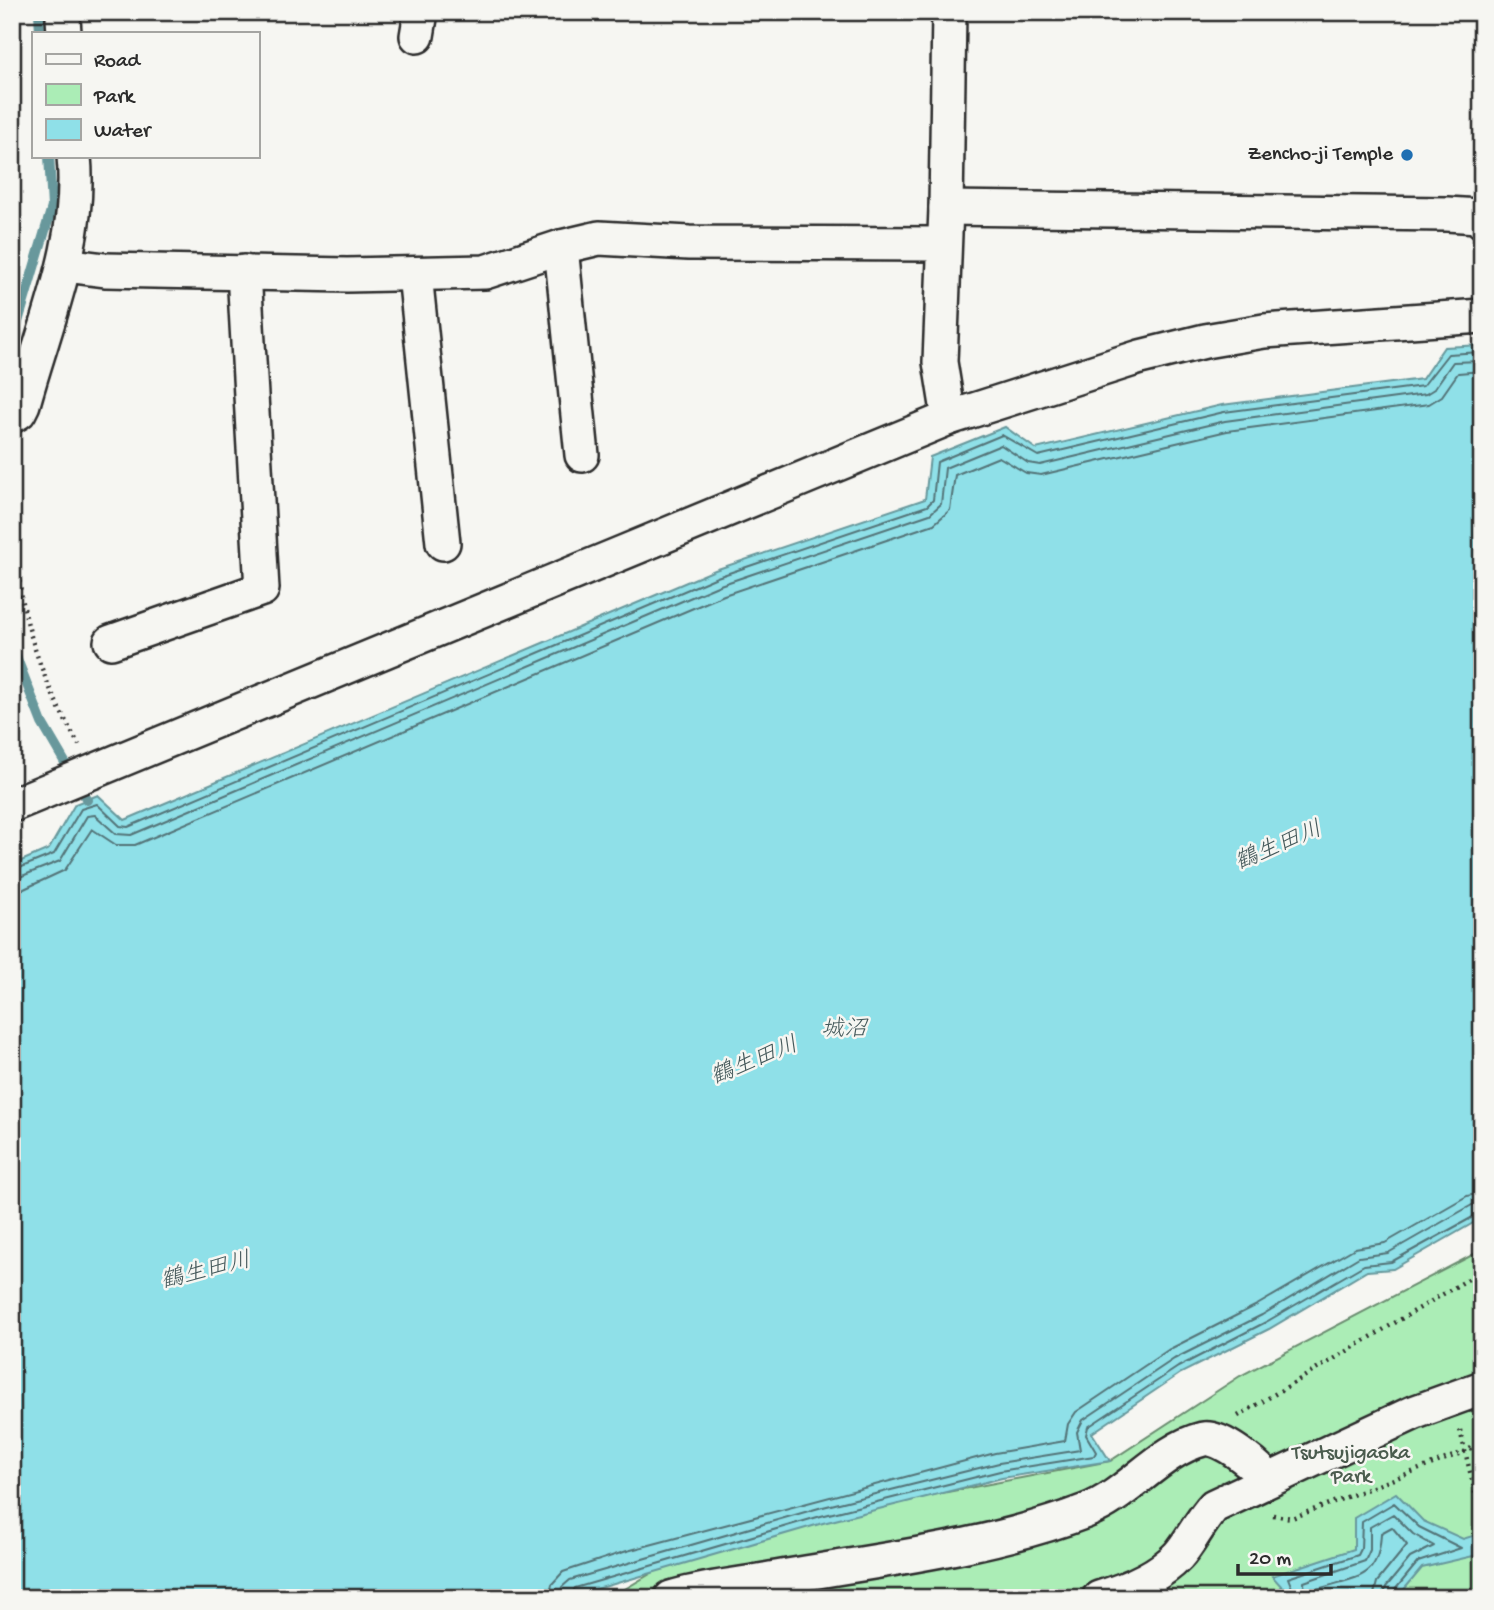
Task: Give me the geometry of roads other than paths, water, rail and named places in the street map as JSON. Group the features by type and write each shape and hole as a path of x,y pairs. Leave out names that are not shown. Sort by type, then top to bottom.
{"street":[{"path":"949,12 940,362 949,418"},
{"path":"13,429 65,265 74,214 74,158"},
{"path":"946,208 1447,214 1478,216 1482,220"},
{"path":"65,265 105,270 415,274 485,272 561,247 599,238 689,243 942,244"},
{"path":"561,247 582,455"},
{"path":"111,642 262,589 244,272"},
{"path":"415,274 443,543"},
{"path":"12,806 949,418 1140,357 1205,341 1264,331 1482,316"},
{"path":"1099,1598 1146,1579 1178,1556 1197,1525 1214,1506 1413,1413 1468,1393"},
{"path":"671,1598 701,1588 755,1582 988,1539 1087,1511 1121,1492 1180,1450 1205,1438 1219,1440 1269,1479"}],"water":[{"name":"城沼","path":"1482,345 1482,1218 1393,1269 1367,1271 1269,1329 1181,1373 1092,1433 1110,1461 1002,1478 823,1523 566,1598 12,1598 12,865 49,849 75,804 98,795 125,820 715,570 925,499 930,457 1005,427 1036,449 1222,405 1422,379 1444,347"},
{"path":"1396,1493 1423,1521 1463,1539 1482,1533 1482,1554 1422,1568 1397,1598 1292,1598 1272,1576 1354,1549 1354,1518"}],"waterway":[{"path":"39,12 40,32"},
{"path":"12,342 52,207 49,158"},
{"path":"12,646 42,723 87,800"}],"place":[{"name":"Zencho-ji Temple","path":"1407,155"}],"water label":[{"name":"鶴生田川","path":"1279,847"},
{"name":"鶴生田川","path":"755,1062"},
{"name":"鶴生田川","path":"206,1272"}],"park label":[{"name":"Tsutsujigaoka Park","path":"1351,1466"}]}
